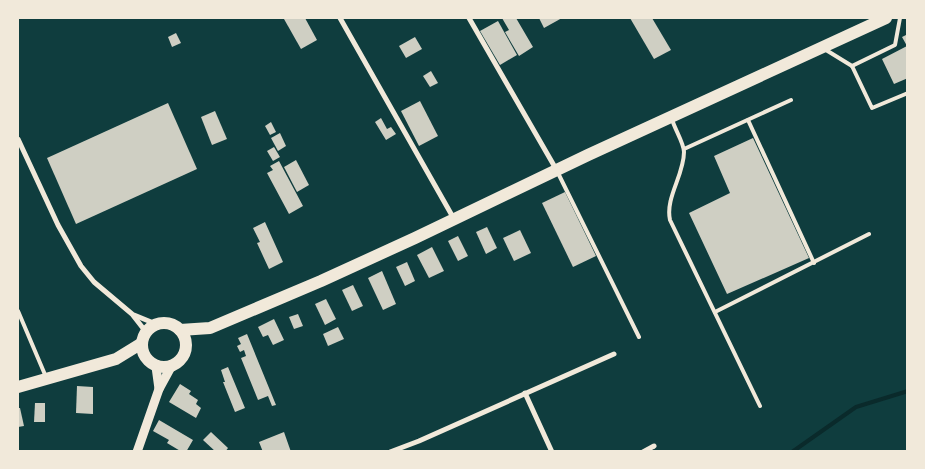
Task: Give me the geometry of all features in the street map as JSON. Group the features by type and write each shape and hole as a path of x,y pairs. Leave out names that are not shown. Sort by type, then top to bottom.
{"highway":[{"path":"186,347 210,328 321,281 454,220 556,169 886,18"},
{"path":"18,387 116,359 151,363 164,368 171,367 184,356 185,338 180,330 169,324 148,333 116,359"},
{"path":"180,330 210,328"},
{"path":"148,333 142,352 151,363"}],"street":[{"path":"340,18 454,220"},
{"path":"469,18 556,169"},
{"path":"18,139 58,225 81,266 94,282 132,314 148,333"},
{"path":"132,314 148,333"},
{"path":"390,452 419,441 614,354"},
{"path":"151,363 159,389"},
{"path":"137,452 159,389 171,367"},
{"path":"525,393 552,452"},
{"path":"643,452 654,446"}],"lane":[{"path":"852,66 895,45 900,18"},
{"path":"822,47 852,66 872,108 908,92"},
{"path":"684,149 791,100"},
{"path":"671,117 684,149 683,168 668,210 670,220 760,406"},
{"path":"748,120 814,263"},
{"path":"556,169 639,337"},
{"path":"715,312 869,234"},
{"path":"18,311 47,379"}],"building":[{"path":"305,18 317,40 301,49 284,19"},
{"path":"502,18 516,18 533,47 519,56 505,32 509,30"},
{"path":"539,18 562,18 544,28"},
{"path":"630,18 652,18 671,50 654,59"},
{"path":"498,21 517,55 500,65 480,31"},
{"path":"176,33 181,43 172,47 168,37"},
{"path":"908,34 908,78 894,84 882,59 907,46 902,37"},
{"path":"415,37 422,49 406,58 399,46"},
{"path":"431,71 438,83 430,87 423,76"},
{"path":"420,101 438,136 419,146 401,111"},
{"path":"168,103 197,169 76,224 47,158"},
{"path":"215,111 227,139 212,145 201,117"},
{"path":"381,118 387,129 391,127 396,134 386,140 375,122"},
{"path":"271,122 276,132 270,135 265,126"},
{"path":"280,133 286,146 278,151 271,138"},
{"path":"753,138 809,258 727,294 689,213 730,193 714,156"},
{"path":"274,147 280,157 273,161 267,151"},
{"path":"296,160 309,185 297,192 284,167"},
{"path":"279,161 303,206 289,214 267,173 273,170 270,166"},
{"path":"565,192 596,256 573,267 542,203"},
{"path":"265,222 283,262 269,269 257,243 260,242 253,228"},
{"path":"487,227 497,248 486,254 476,232"},
{"path":"520,230 531,253 514,261 503,238"},
{"path":"458,236 468,256 458,261 448,241"},
{"path":"432,247 444,271 429,278 417,255"},
{"path":"407,262 415,281 405,286 396,267"},
{"path":"382,271 396,304 383,310 368,278"},
{"path":"353,285 363,306 352,311 342,290"},
{"path":"326,299 336,319 325,325 315,304"},
{"path":"298,314 303,326 294,329 289,317"},
{"path":"274,319 284,340 273,345 268,335 263,337 258,327"},
{"path":"338,327 344,339 328,346 323,334"},
{"path":"247,334 276,405 272,406 268,396 258,400 241,358 246,356 244,350 240,352 237,346 241,344 238,338"},
{"path":"228,367 245,408 235,412 223,382 225,382 221,370"},
{"path":"180,384 191,391 189,394 198,400 196,404 201,408 196,418 169,402"},
{"path":"77,386 93,387 93,414 76,413"},
{"path":"35,403 45,403 45,422 34,422"},
{"path":"18,408 20,408 24,426 18,427"},
{"path":"159,420 193,440 186,452 182,452 167,443 169,440 153,431"},
{"path":"211,432 228,448 225,452 216,452 203,440"},
{"path":"284,432 291,452 263,452 259,442"}],"waterway":[{"path":"792,452 856,407 908,391"}]}
